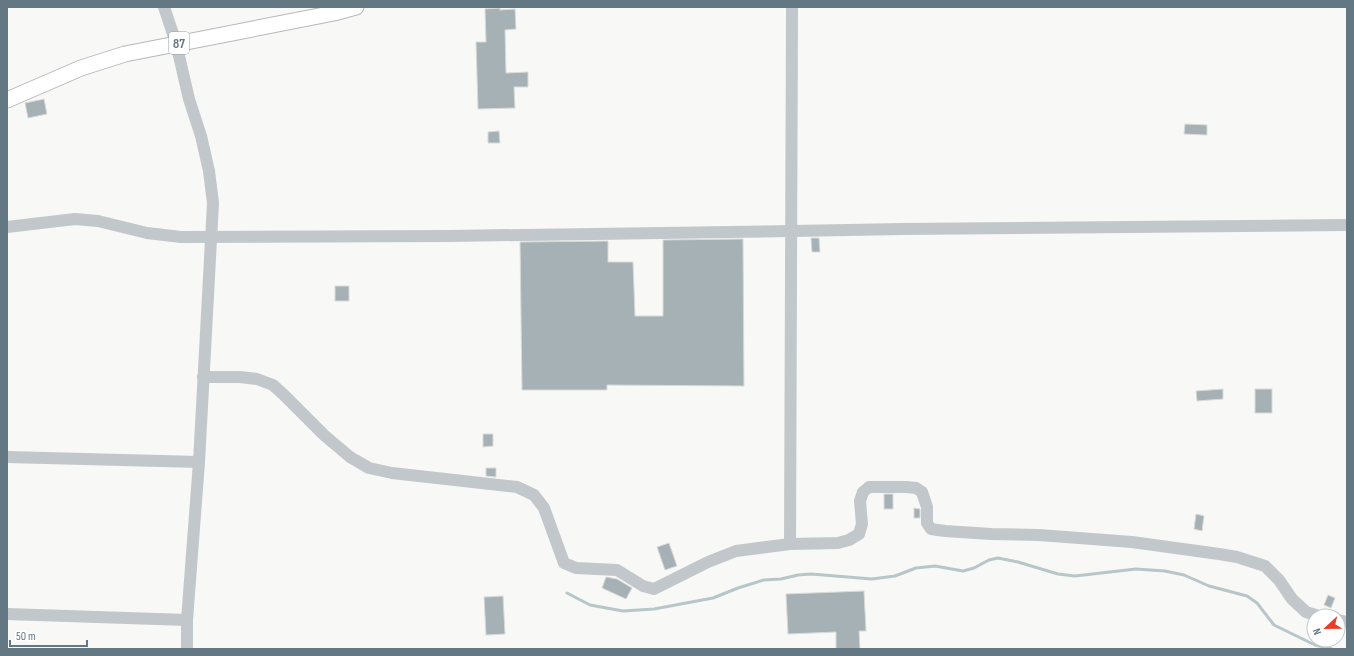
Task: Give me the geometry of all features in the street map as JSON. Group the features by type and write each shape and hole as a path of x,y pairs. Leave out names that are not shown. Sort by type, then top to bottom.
{"main road":[{"name":"87","path":"7,100 81,68 124,54 334,13 356,7"}],"street":[{"path":"164,7 176,44 189,99 201,136 209,170 213,203 199,462 187,620 187,649"},
{"path":"790,544 792,7"},
{"path":"7,227 75,219 98,221 147,233 181,237 212,237 449,236 792,232 902,229 1347,225"},
{"path":"203,377 240,377 257,379 273,385 324,435 350,457 369,468 392,473 517,487 534,495 544,508 564,563 576,568 617,570 643,586 654,589 708,562 736,551 790,544 838,543 849,540 859,534 862,524 860,501 863,492 868,487 906,487 916,488 922,492 927,507 927,523 931,529 991,534 1039,534 1132,542 1237,557 1265,566 1279,580 1292,599 1306,612"},
{"path":"7,457 199,462"},
{"path":"7,614 187,620"}],"building":[{"path":"500,8 500,10 515,9 516,29 505,30 506,73 528,72 528,87 514,87 515,108 478,109 476,42 486,42 485,9"},
{"path":"44,99 47,114 28,118 25,103"},
{"path":"1185,124 1207,125 1207,135 1184,134"},
{"path":"499,131 500,143 488,143 488,132"},
{"path":"811,238 819,238 820,252 812,252"},
{"path":"743,239 744,386 607,385 607,390 522,390 520,242 608,241 608,262 633,262 635,316 663,316 663,240"},
{"path":"335,286 349,286 349,301 335,301"},
{"path":"1223,389 1223,399 1197,401 1196,391"},
{"path":"1255,389 1272,389 1272,413 1255,413"},
{"path":"483,434 493,434 493,446 483,447"},
{"path":"486,468 496,468 496,477 486,476"},
{"path":"884,494 893,494 893,509 884,509"},
{"path":"914,508 920,509 920,518 914,518"},
{"path":"1196,514 1204,516 1202,531 1194,529"},
{"path":"669,543 677,566 665,570 657,547"},
{"path":"606,577 617,579 632,588 626,599 602,588"},
{"path":"864,591 866,631 859,631 860,649 836,649 836,632 788,634 786,594"},
{"path":"1328,595 1335,598 1331,608 1324,605"},
{"path":"503,596 505,634 486,635 484,597"}],"waterway":[{"path":"567,593 590,605 623,611 654,609 713,598 764,580 811,574 872,579 895,576 916,568 935,566 963,571 974,568 989,560 998,558 1018,562 1058,574 1075,576 1136,569 1165,571 1184,575 1209,586 1247,596 1257,603 1274,625 1315,645 1332,649"}]}
